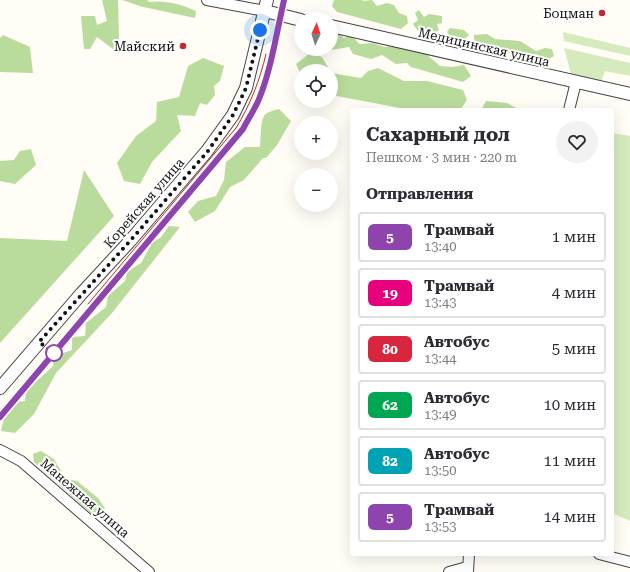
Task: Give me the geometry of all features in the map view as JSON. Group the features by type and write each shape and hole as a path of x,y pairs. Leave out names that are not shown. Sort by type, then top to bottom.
{"street":[{"path":"207,0 266,6 294,17"},
{"name":"Корейская улица","path":"0,388 70,306 130,241 208,151 233,115 246,88 266,6"},
{"name":"Медицинская улица","path":"338,28 630,94"},
{"path":"570,108 576,82"},
{"name":"Манежная улица","path":"0,450 21,461 149,572"},
{"path":"449,572 468,569 469,556"},
{"path":"607,556 630,562"}],"green space":[{"path":"102,0 118,0 119,38 113,49 97,37 90,49 84,49 81,16 95,16 97,25 107,21"},
{"path":"122,0 147,0 149,2 173,3 196,11 195,18 143,7"},
{"path":"334,0 372,0 377,6 387,3 394,5 399,13 407,16 408,23 401,29 337,12 332,6"},
{"path":"419,10 424,17 429,14 442,16 442,23 437,24 439,30 433,34 418,31 413,24 418,20 415,13"},
{"path":"450,28 464,30 469,35 463,41 452,39 447,32"},
{"path":"563,32 630,48 630,56 564,41"},
{"path":"338,34 344,38 352,35 359,44 373,43 384,47 401,45 425,53 440,66 452,67 464,65 471,76 463,82 411,67 407,63 396,64 382,55 371,59 353,54 349,47 338,49"},
{"path":"487,34 495,39 520,41 536,51 545,48 552,49 554,56 545,61 536,54 528,57 480,46 474,39 474,35"},
{"path":"3,35 30,47 33,73 0,72 0,38"},
{"path":"564,48 630,63 630,76 605,71 601,82 571,74"},
{"path":"306,56 319,56 322,57 326,64 296,64"},
{"path":"203,58 224,66 220,81 214,86 215,95 207,105 200,103 195,116 177,115 181,131 152,162 140,184 124,181 117,163 136,136 156,121 157,102 179,97 188,66"},
{"path":"378,68 404,81 427,81 463,90 467,100 461,108 400,108 338,96 338,74 361,78 368,71"},
{"path":"486,101 507,103 516,108 482,108"},
{"path":"279,109 291,121 277,145 266,158 263,158 244,180 230,187 215,211 195,222 188,212 198,201 216,196 224,180 226,162 245,147 260,147 261,127 264,116 269,112"},
{"path":"614,133 630,136 630,521 614,514"},
{"path":"31,149 36,165 15,184 0,181 0,161 14,160 20,151"},
{"path":"84,170 114,216 0,343 0,238 67,241"},
{"path":"169,226 180,227 112,313 56,373 34,414 15,433 1,431 4,418 17,402 25,401 26,391 53,366 54,356 72,350 72,337 85,336 86,323 106,307 108,296 125,281 127,272 141,263 152,243 161,237"},
{"path":"41,451 54,459 66,479 77,481 98,498 105,508 100,515 94,516 34,462 33,454"}],"tram line":[{"path":"0,417 243,129 259,98 268,70 284,0"},
{"name":"5","path":"0,417 243,129 259,98 264,84 284,0"},
{"path":"88,304 236,128 254,92 266,54"}],"place":[{"name":"Боцман","path":"602,13"},
{"name":"Майский","path":"183,46"}],"route":[{"path":"54,353 39,342 130,241 208,151 233,115 246,88 260,30"}]}
